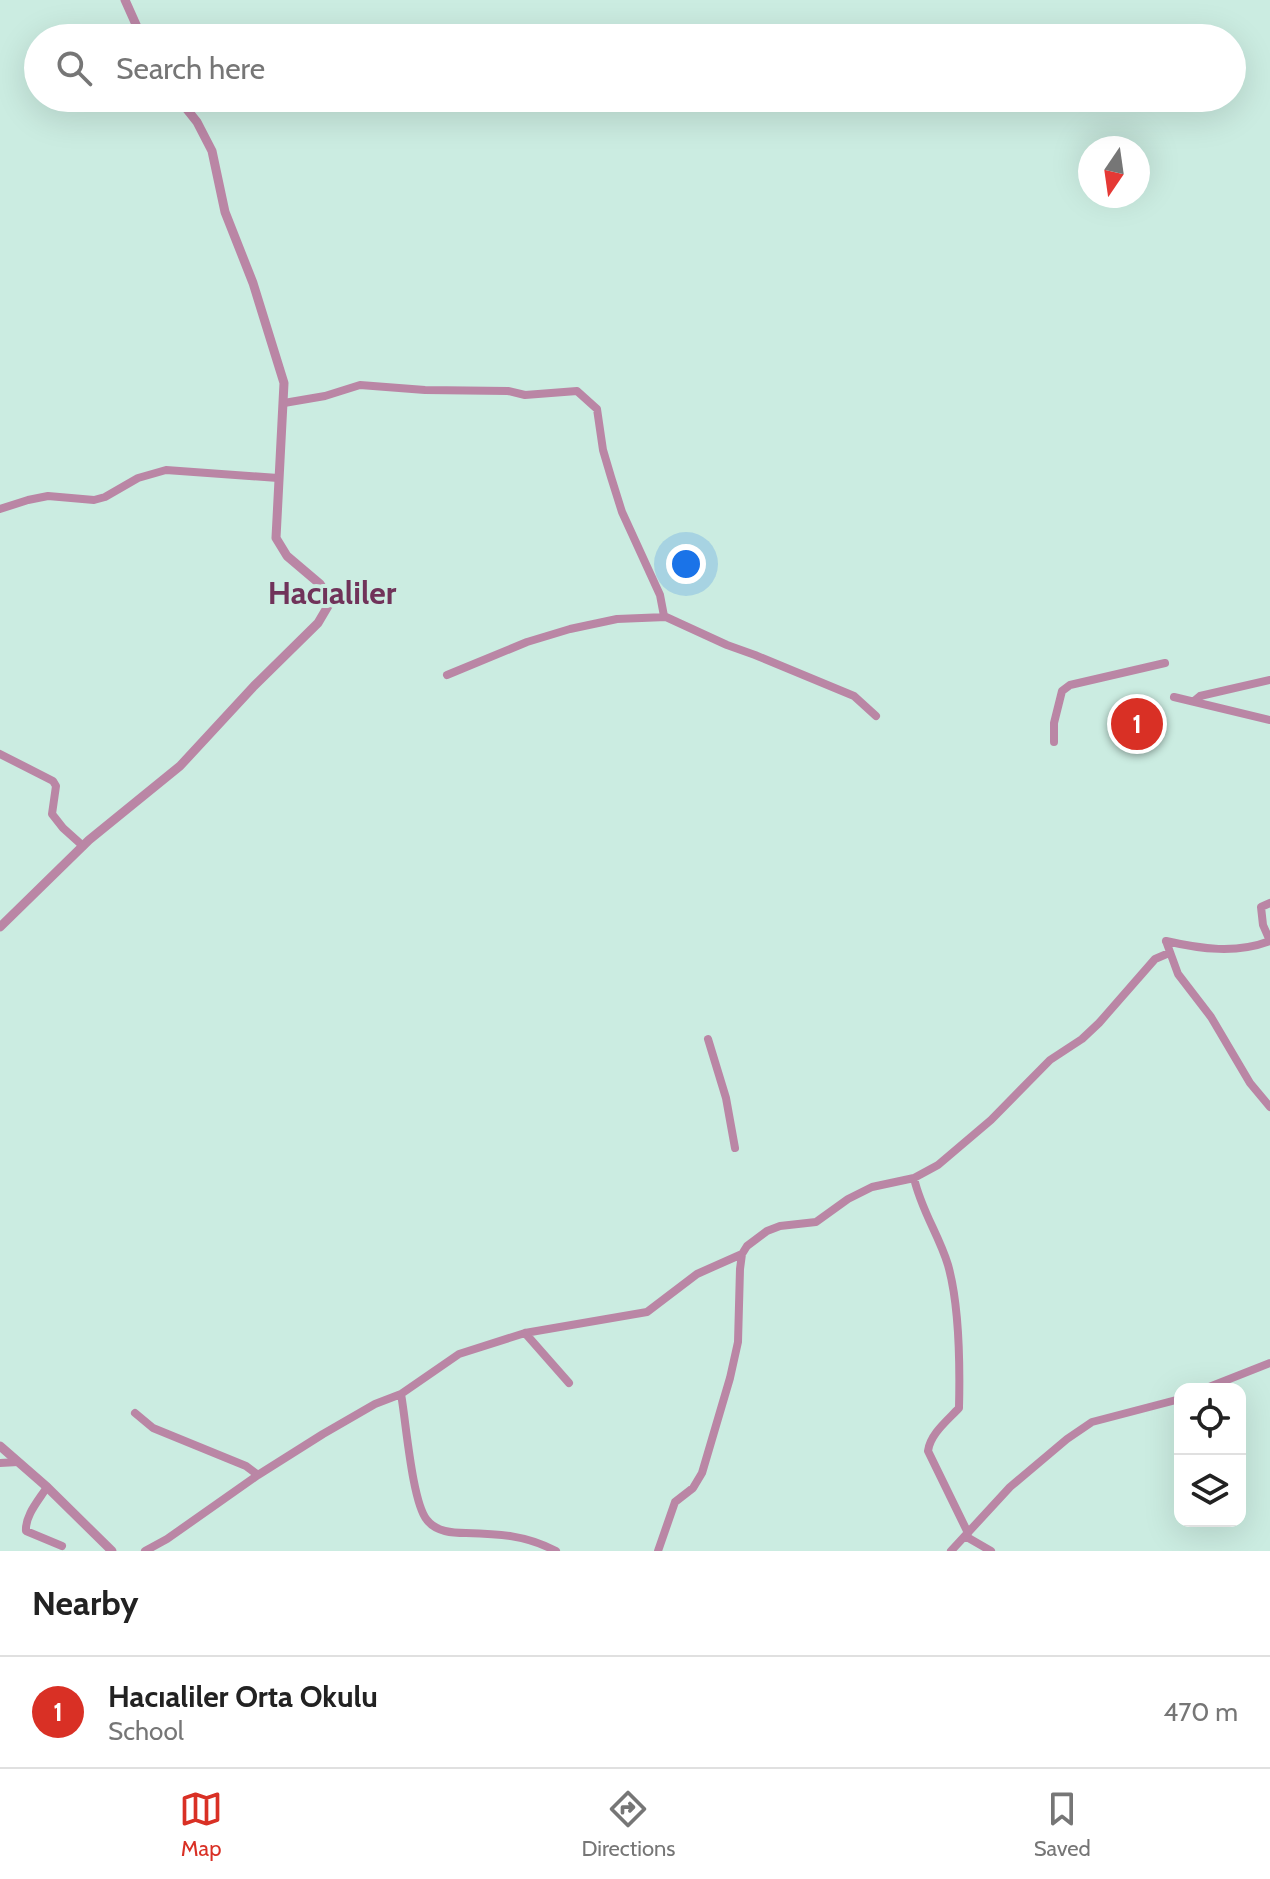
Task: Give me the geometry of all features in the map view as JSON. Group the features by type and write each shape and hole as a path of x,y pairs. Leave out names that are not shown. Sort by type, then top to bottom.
{"street":[{"path":"125,0 136,24"},
{"path":"0,927 83,846 180,766 324,614 331,601 320,584 287,556 276,538 284,383 253,283 225,212 212,151 189,112"},
{"path":"284,403 325,396 360,385 508,391 525,395 577,391 597,409 603,450 622,512 660,595 664,616"},
{"path":"0,509 48,496 94,500 138,478 166,470 278,478"},
{"path":"447,675 527,642 570,629 617,619 664,616 854,696 876,716"},
{"path":"1054,742 1054,723 1062,691 1070,685 1165,663"},
{"path":"1194,701 1200,696 1270,680"},
{"path":"1174,697 1270,720"},
{"path":"0,754 53,781 56,786 52,814 83,846"},
{"path":"1270,903 1261,907 1263,925 1270,941 1253,948 1236,950 1166,941 1178,974 1211,1017 1250,1083 1270,1107"},
{"path":"658,1551 675,1502 693,1488 702,1473 730,1378 738,1342 740,1269 742,1254 747,1246 767,1231 780,1226 816,1222 848,1199 872,1187 914,1178 963,1146 1050,1060 1082,1039 1099,1023 1155,959 1169,953"},
{"path":"708,1039 726,1098 735,1148"},
{"path":"914,1178 918,1197 948,1264 953,1290 960,1386 959,1408 935,1434 928,1451 967,1535 991,1551"},
{"path":"145,1551 323,1434 375,1404 401,1394 459,1354 525,1333 647,1312 697,1274 742,1254"},
{"path":"525,1333 569,1383"},
{"path":"1219,1383 1270,1363"},
{"path":"401,1394 417,1488 426,1520 444,1531 514,1535 556,1551"},
{"path":"951,1551 1010,1487 1092,1422 1174,1401"},
{"path":"135,1413 153,1428 246,1466 258,1475"},
{"path":"0,1446 112,1551"},
{"path":"0,1463 18,1462"},
{"path":"47,1487 30,1515 26,1531 62,1546"}],"place":[{"name":"Hacıaliler Orta Okulu","path":"1137,724"}],"district":[{"name":"Hacıaliler","path":"332,593"}]}
